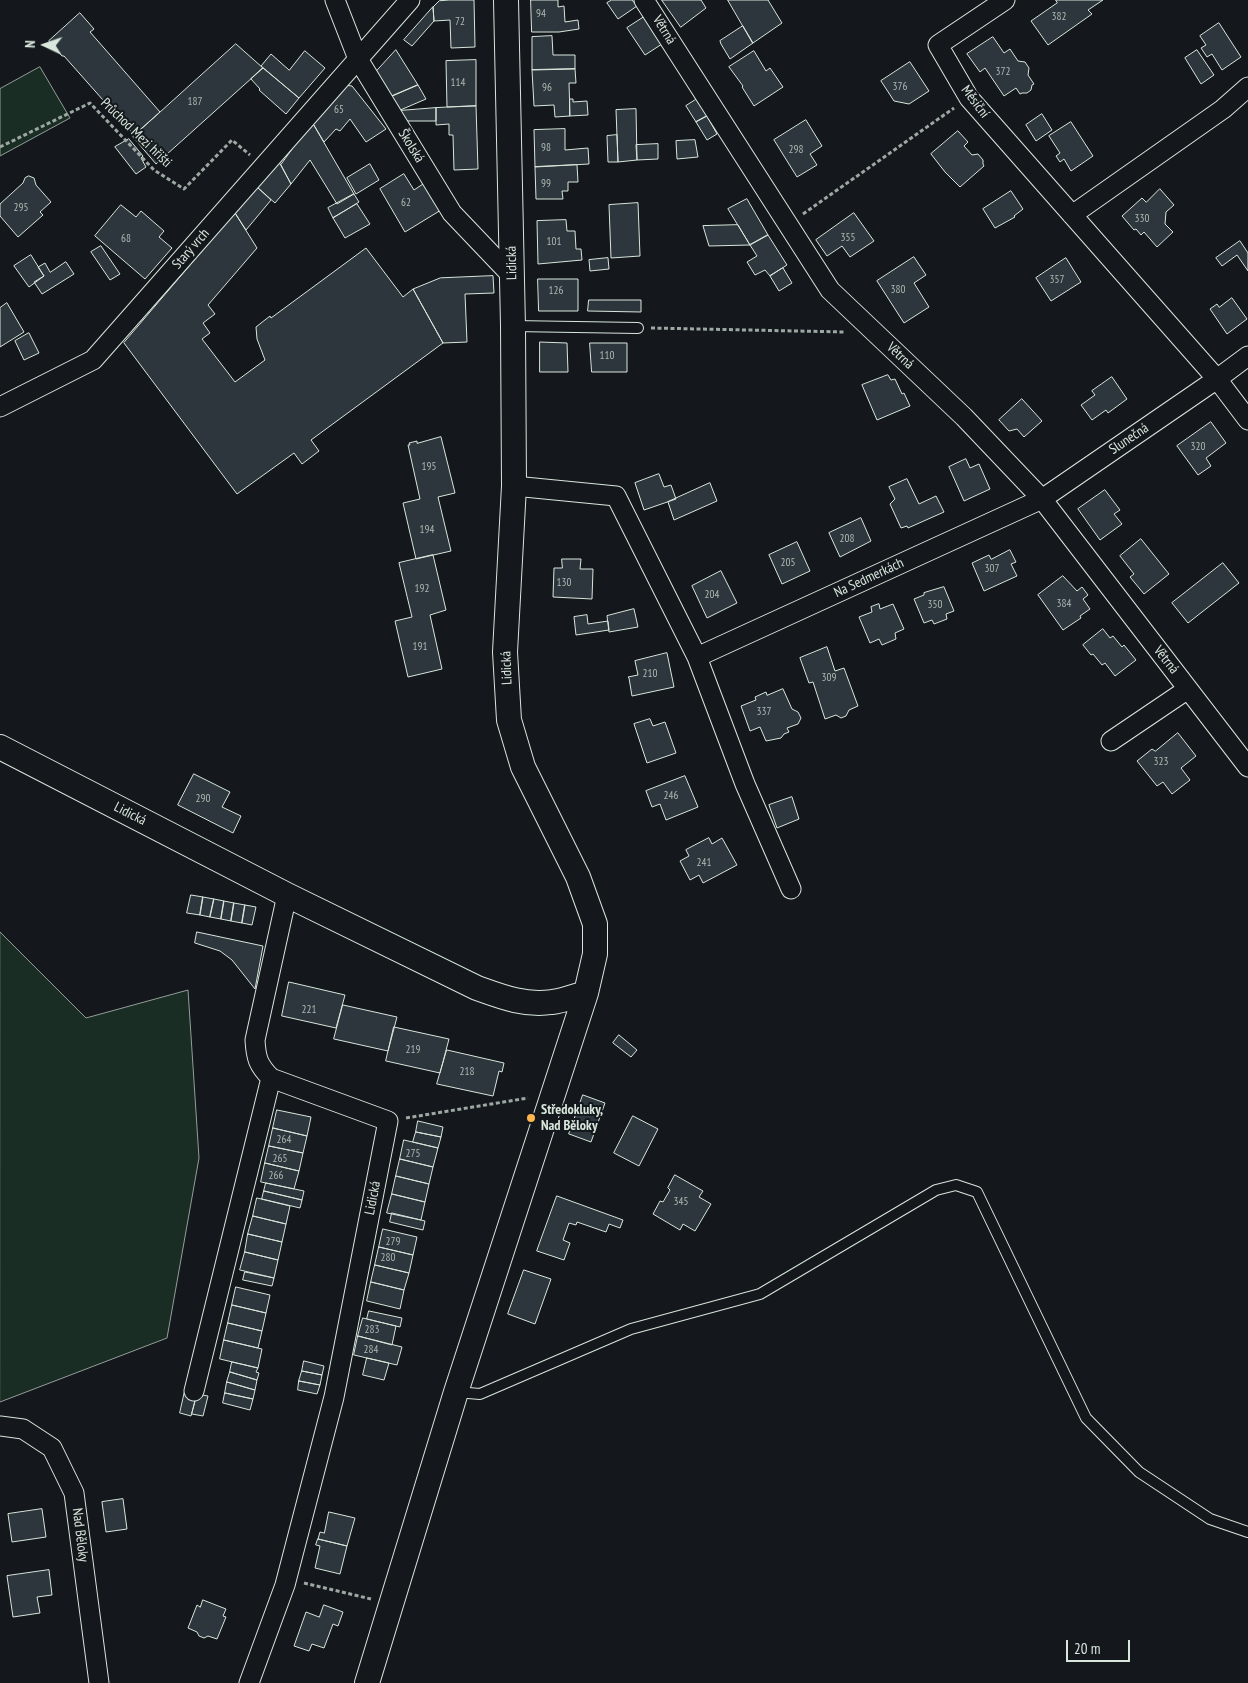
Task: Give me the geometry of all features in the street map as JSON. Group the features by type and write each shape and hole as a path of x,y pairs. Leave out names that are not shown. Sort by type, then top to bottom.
{"street":[{"name":"Školská","path":"335,0 358,59 452,213 512,276"},
{"name":"Starý vrch","path":"0,407 93,360 410,0"},
{"name":"Lidická","path":"0,747 287,895 477,988 507,1000 528,1003 552,1002 586,994 596,954 595,924 578,877 523,767 509,720 506,652 514,486 513,326 506,0"},
{"name":"Větrná","path":"644,0 830,290 964,417 1042,498 1248,767"},
{"name":"Měsíční","path":"1005,0 938,44 969,98 1217,379"},
{"path":"1072,215 1222,109 1248,87"},
{"name":"Slunečná","path":"1042,498 1248,356"},
{"path":"1217,379 1248,420"},
{"path":"514,486 616,496 697,658 745,784 791,889"},
{"name":"Na Sedmerkách","path":"697,658 1042,498"},
{"name":"Větrná","path":"1111,741 1188,689"},
{"path":"287,895 256,1040 256,1057 263,1070 271,1078 388,1122"},
{"path":"367,1683 456,1392 586,994"},
{"path":"194,1391 271,1078"},
{"name":"Lidická","path":"287,1579 334,1397 388,1122"},
{"name":"Nad Běloky","path":"0,1426 23,1429 52,1448 74,1493 99,1683"},
{"path":"249,1683 287,1579"}],"lane":[{"path":"513,326 638,328"},
{"path":"456,1392 480,1394 631,1329 760,1294 936,1190 956,1185 977,1192 1086,1418 1139,1472 1210,1519 1248,1532"}],"path":[{"path":"787,225 969,98"},
{"name":"Průchod Mezi hřišti","path":"0,147 90,103 154,170 184,189 232,140 264,166"},
{"path":"638,328 875,333"},
{"path":"388,1122 553,1094"},
{"path":"287,1579 391,1604"}],"green space":[{"path":"40,67 70,118 0,156 0,89"},
{"path":"0,932 86,1018 188,990 199,1158 167,1338 0,1402"}],"building":[{"path":"474,0 475,47 451,48 450,20 434,21 433,7 439,1"},
{"path":"531,0 558,0 558,7 564,6 565,22 578,20 579,29 559,32 532,32"},
{"path":"612,0 632,0 637,6 618,19 607,3"},
{"path":"662,0 701,0 706,8 681,27"},
{"path":"728,0 768,0 782,23 753,43"},
{"path":"1056,0 1103,0 1088,10 1092,14 1048,45 1031,21 1057,3"},
{"path":"433,7 434,21 412,46 404,40"},
{"path":"80,13 94,29 90,32 160,112 134,135 49,41"},
{"path":"644,17 662,44 645,55 627,28"},
{"path":"1219,23 1241,57 1222,70 1212,54 1207,57 1201,48 1206,45 1200,36"},
{"path":"743,26 753,43 730,59 720,41"},
{"path":"552,36 553,55 575,55 575,69 532,70 532,37"},
{"path":"993,37 1004,53 1010,49 1018,61 1025,62 1029,68 1028,75 1034,84 1027,93 1020,94 1016,88 1004,96 985,68 980,72 967,54"},
{"path":"236,44 263,68 156,164 133,137"},
{"path":"396,50 418,85 390,97 375,73"},
{"path":"1197,50 1214,75 1201,84 1185,58"},
{"path":"305,51 325,68 299,98 261,66 271,54 289,70"},
{"path":"754,51 766,71 770,68 783,87 754,106 743,86 729,67"},
{"path":"476,60 476,106 447,107 446,61"},
{"path":"910,62 929,91 909,104 894,101 881,81"},
{"path":"263,68 299,98 286,114 259,90 251,79"},
{"path":"575,69 576,83 569,83 570,116 555,117 554,105 534,106 532,70"},
{"path":"344,85 352,86 386,129 366,142 350,119 340,131 336,129 324,142 312,122"},
{"path":"418,85 426,99 398,111 390,97"},
{"path":"570,99 573,99 573,102 587,101 588,115 570,116"},
{"path":"697,99 707,116 696,122 686,106"},
{"path":"476,106 478,169 454,170 453,135 449,135 449,124 436,125 436,108"},
{"path":"436,108 436,121 403,121 398,111"},
{"path":"636,109 637,160 618,162 616,110"},
{"path":"1042,114 1052,130 1036,141 1026,125"},
{"path":"707,116 717,134 707,140 696,122"},
{"path":"806,120 822,146 810,154 817,165 797,177 774,140"},
{"path":"312,122 354,194 337,204 310,160 291,184 281,165"},
{"path":"1071,122 1093,156 1071,171 1064,159 1060,162 1056,156 1060,153 1049,136"},
{"path":"565,129 565,150 588,148 589,164 535,167 534,130"},
{"path":"958,131 968,142 964,146 972,155 978,154 983,160 984,166 960,187 931,154"},
{"path":"617,135 618,162 608,162 607,136"},
{"path":"129,139 143,156 141,158 146,167 136,174 115,147"},
{"path":"695,140 698,157 677,159 676,141"},
{"path":"658,144 658,159 637,160 636,145"},
{"path":"279,162 291,184 275,203 257,187"},
{"path":"370,164 379,180 356,194 347,178"},
{"path":"577,165 578,182 568,182 568,191 562,191 563,199 536,199 535,167"},
{"path":"404,174 414,190 423,184 441,210 405,232 380,189"},
{"path":"29,176 34,178 36,185 51,202 40,212 43,215 18,237 0,216 0,204"},
{"path":"257,187 271,200 246,230 235,213"},
{"path":"1160,189 1174,205 1166,212 1165,224 1173,232 1157,247 1144,232 1141,235 1136,229 1134,230 1122,216 1142,198 1146,202"},
{"path":"1011,191 1023,209 1015,217 995,228 983,209"},
{"path":"354,194 359,202 333,218 328,208"},
{"path":"747,199 768,235 750,245 728,209"},
{"path":"638,203 640,256 611,258 609,205"},
{"path":"357,204 370,224 345,238 333,218"},
{"path":"121,205 136,217 141,211 164,231 159,237 172,248 145,279 95,236"},
{"path":"235,213 257,248 208,305 215,314 203,323 210,333 202,339 235,382 265,360 257,339 256,327 366,248 403,297 413,289 443,343 311,440 319,451 302,464 294,453 237,494 124,343"},
{"path":"854,213 874,241 850,257 842,246 827,256 816,240"},
{"path":"566,220 567,231 575,231 576,249 581,249 582,260 538,264 537,221"},
{"path":"738,225 750,245 709,246 703,226"},
{"path":"768,235 787,265 770,276 765,270 755,275 747,262 757,256 750,245"},
{"path":"1240,241 1248,253 1248,271 1237,255 1222,266 1216,258"},
{"path":"101,246 120,274 110,280 91,252"},
{"path":"31,255 44,276 29,287 14,266"},
{"path":"914,257 926,275 914,283 929,307 904,323 877,281"},
{"path":"608,258 609,269 590,271 589,260"},
{"path":"1066,258 1081,282 1051,301 1036,278"},
{"path":"66,262 74,274 42,294 34,282 44,276 38,267 45,263 50,272"},
{"path":"783,268 792,283 779,291 770,276"},
{"path":"493,276 494,293 465,294 467,342 443,343 413,289 440,278"},
{"path":"538,279 578,279 578,311 539,311"},
{"path":"1232,298 1247,319 1227,334 1210,309 1217,304 1219,307"},
{"path":"589,300 641,300 641,312 588,311"},
{"path":"7,303 24,332 0,347 0,308"},
{"path":"29,333 39,353 24,360 15,341"},
{"path":"540,342 567,343 568,372 540,372"},
{"path":"590,343 627,343 627,372 592,372"},
{"path":"888,375 891,380 895,379 910,406 877,420 862,385"},
{"path":"1112,377 1127,399 1108,413 1106,410 1092,420 1081,405 1095,395 1092,391"},
{"path":"1022,399 1042,421 1024,437 1017,429 1009,431 999,420"},
{"path":"1211,422 1226,443 1206,458 1211,466 1198,475 1177,446"},
{"path":"441,437 455,493 438,497 451,551 416,559 403,503 420,499 408,445 417,441 417,443"},
{"path":"966,459 970,468 979,464 990,489 964,501 949,467"},
{"path":"659,474 664,487 671,485 676,499 644,510 635,483"},
{"path":"907,479 919,504 936,496 944,512 908,528 907,526 901,528 890,504 895,499 889,487"},
{"path":"710,483 717,501 674,520 668,502"},
{"path":"1105,490 1120,510 1114,514 1122,524 1100,540 1078,509"},
{"path":"861,518 871,541 840,557 829,533"},
{"path":"1141,539 1169,574 1144,594 1130,577 1134,574 1120,556"},
{"path":"797,542 810,571 782,584 769,555"},
{"path":"1010,550 1016,562 1011,564 1017,576 984,591 972,563 989,555 991,559"},
{"path":"433,555 446,610 430,615 442,669 408,677 395,621 412,617 399,563"},
{"path":"562,559 581,559 580,569 593,569 592,599 553,597 554,568 562,568"},
{"path":"1223,563 1239,583 1188,623 1172,603"},
{"path":"721,571 737,603 707,618 692,586"},
{"path":"1063,576 1077,591 1082,587 1088,595 1083,599 1090,609 1080,616 1081,618 1063,630 1038,595"},
{"path":"944,587 954,611 946,614 947,619 934,624 932,620 924,623 914,599 924,595 924,593"},
{"path":"879,604 880,609 893,604 904,629 895,633 896,639 882,645 879,639 870,643 859,617 872,612 871,607"},
{"path":"634,609 638,627 609,632 607,616"},
{"path":"587,615 588,624 608,621 609,630 576,635 574,617"},
{"path":"1103,629 1110,638 1113,636 1122,647 1124,645 1136,660 1115,676 1105,663 1102,665 1083,645"},
{"path":"827,647 835,671 844,668 858,706 849,710 846,716 841,718 836,715 825,719 813,682 809,683 800,658"},
{"path":"667,653 674,687 632,696 628,677 638,675 635,661"},
{"path":"783,689 792,709 798,712 801,718 798,724 787,728 789,732 781,738 766,741 760,727 750,731 741,706 756,700 755,697 766,692 767,695"},
{"path":"650,719 653,726 665,722 676,753 647,763 634,724"},
{"path":"1178,733 1196,756 1181,768 1190,780 1172,794 1163,782 1157,786 1137,761 1152,749 1155,751"},
{"path":"194,774 230,792 222,807 241,816 233,833 178,805"},
{"path":"685,776 698,807 666,820 660,804 652,807 646,791"},
{"path":"792,797 799,819 777,828 769,805"},
{"path":"709,838 712,844 722,838 737,865 703,883 699,875 690,880 680,861 689,856 686,850"},
{"path":"191,895 203,897 200,915 187,913"},
{"path":"203,897 214,899 210,917 200,915"},
{"path":"214,899 224,901 221,919 210,917"},
{"path":"224,901 234,903 231,921 221,919"},
{"path":"234,903 245,905 242,923 231,921"},
{"path":"245,905 256,907 252,925 242,923"},
{"path":"197,932 263,946 255,989 232,960 220,951 195,943"},
{"path":"289,982 345,995 336,1028 282,1016"},
{"path":"343,1005 397,1017 388,1051 334,1039"},
{"path":"394,1027 449,1039 440,1073 386,1061"},
{"path":"619,1035 637,1050 631,1057 613,1043"},
{"path":"447,1050 504,1063 502,1072 499,1071 493,1096 437,1084"},
{"path":"583,1095 605,1103 591,1142 569,1134"},
{"path":"277,1110 311,1117 307,1136 273,1128"},
{"path":"633,1116 658,1129 639,1166 614,1153"},
{"path":"418,1121 443,1127 441,1137 416,1132"},
{"path":"273,1128 307,1136 303,1153 269,1146"},
{"path":"416,1132 441,1137 438,1148 413,1142"},
{"path":"404,1140 438,1148 433,1167 400,1159"},
{"path":"269,1146 303,1153 299,1171 265,1163"},
{"path":"400,1159 433,1167 429,1184 396,1176"},
{"path":"265,1163 299,1171 294,1189 261,1182"},
{"path":"675,1175 703,1191 699,1197 711,1204 695,1231 683,1224 680,1230 653,1214 660,1201 663,1202 670,1190 668,1188"},
{"path":"396,1176 429,1184 425,1202 392,1194"},
{"path":"266,1183 304,1191 302,1200 264,1191"},
{"path":"264,1191 302,1200 300,1208 262,1199"},
{"path":"392,1194 425,1202 421,1220 387,1213"},
{"path":"557,1196 623,1220 620,1228 609,1224 606,1232 577,1222 576,1225 569,1223 563,1240 570,1243 564,1260 537,1251"},
{"path":"257,1198 290,1206 286,1224 253,1216"},
{"path":"392,1213 425,1221 423,1230 390,1222"},
{"path":"253,1216 286,1224 282,1242 248,1234"},
{"path":"383,1229 417,1237 413,1255 379,1247"},
{"path":"248,1234 282,1242 278,1260 245,1252"},
{"path":"379,1247 413,1255 409,1273 375,1265"},
{"path":"245,1252 278,1260 274,1278 240,1270"},
{"path":"375,1265 409,1273 404,1290 371,1282"},
{"path":"524,1270 551,1279 535,1324 508,1314"},
{"path":"245,1272 274,1278 272,1286 243,1280"},
{"path":"371,1282 404,1290 400,1309 367,1301"},
{"path":"236,1287 270,1295 266,1313 232,1305"},
{"path":"232,1305 266,1313 262,1331 228,1323"},
{"path":"369,1311 402,1318 400,1327 367,1319"},
{"path":"363,1318 396,1326 392,1345 358,1336"},
{"path":"228,1323 262,1331 258,1348 224,1340"},
{"path":"358,1336 402,1347 397,1365 354,1355"},
{"path":"224,1340 262,1349 258,1368 220,1359"},
{"path":"367,1358 389,1363 384,1380 363,1375"},
{"path":"304,1361 324,1366 322,1375 302,1371"},
{"path":"232,1362 258,1368 256,1372 259,1373 257,1380 230,1372"},
{"path":"302,1371 322,1375 320,1385 299,1381"},
{"path":"230,1372 257,1380 255,1390 227,1382"},
{"path":"299,1381 320,1385 317,1394 298,1390"},
{"path":"227,1382 255,1390 253,1399 225,1393"},
{"path":"185,1391 197,1394 191,1416 180,1413"},
{"path":"225,1393 253,1399 250,1410 223,1403"},
{"path":"197,1394 208,1396 203,1416 192,1414"},
{"path":"123,1499 127,1529 106,1532 102,1502"},
{"path":"42,1509 46,1537 12,1542 8,1514"},
{"path":"329,1512 355,1518 347,1546 318,1539 320,1532 324,1533"},
{"path":"318,1539 347,1546 340,1574 315,1568 320,1546 316,1545"},
{"path":"49,1570 52,1595 37,1597 40,1613 13,1617 7,1576"},
{"path":"203,1600 226,1609 223,1616 226,1617 217,1639 208,1636 204,1638 188,1628 197,1605 200,1607"},
{"path":"324,1605 343,1612 338,1626 333,1624 324,1648 312,1644 309,1651 294,1646 306,1612 319,1617"}],"place":[{"name":"Středokluky, Nad Běloky","path":"531,1118"}]}
